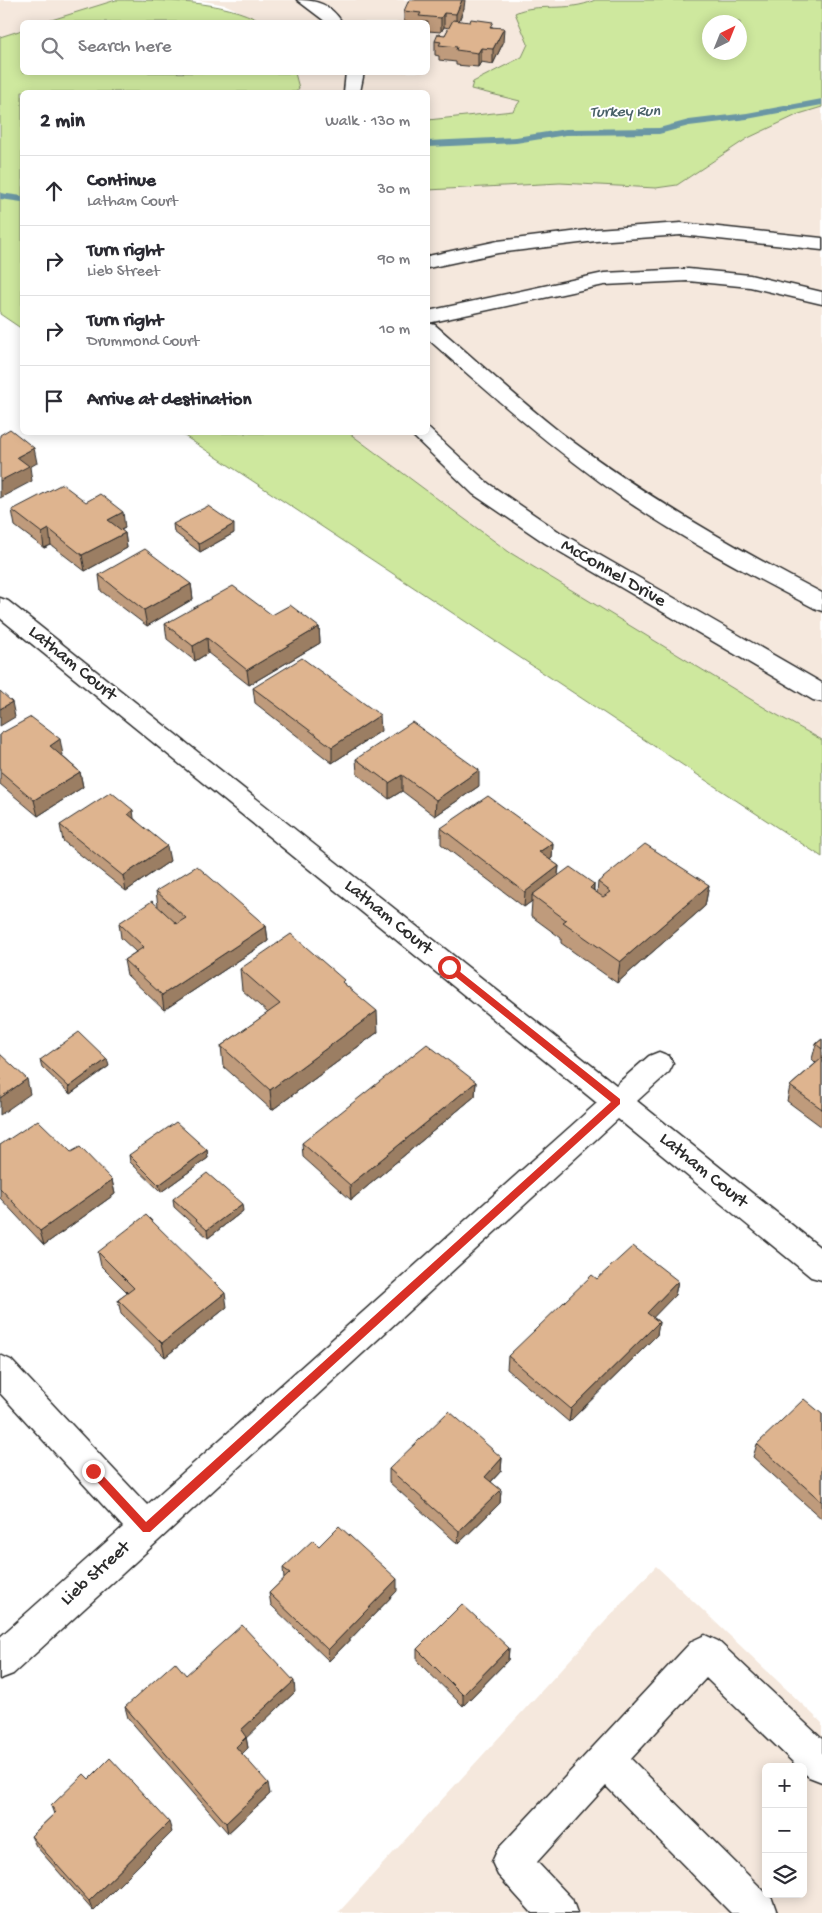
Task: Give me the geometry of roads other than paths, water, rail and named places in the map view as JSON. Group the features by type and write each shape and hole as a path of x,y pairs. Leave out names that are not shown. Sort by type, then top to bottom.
{"street":[{"path":"305,0 332,20"},
{"path":"352,90 355,75"},
{"path":"430,262 498,247 596,234 681,228 822,244"},
{"path":"430,317 604,279 688,275 750,281 822,298"},
{"path":"430,332 553,437 633,495 742,561 822,603"},
{"name":"McConnel Drive","path":"422,435 481,489 553,538 822,694"},
{"name":"Latham Court","path":"0,606 822,1267"},
{"name":"Lieb Street","path":"0,1661 659,1064"},
{"path":"0,1370 146,1528"},
{"path":"558,1913 511,1862 705,1653 822,1764"},
{"path":"606,1760 758,1913"}],"waterway":[{"name":"Turkey Run","path":"430,144 516,140 566,132 659,131 689,123 747,116 822,102"},
{"name":"Turkey Run","path":"0,196 20,199"}]}
